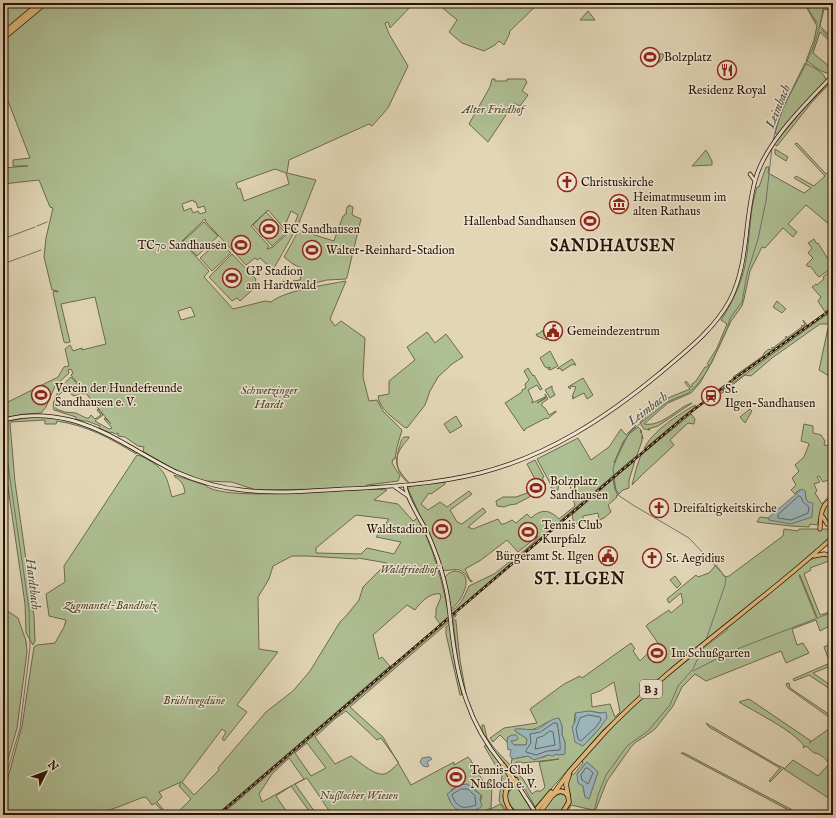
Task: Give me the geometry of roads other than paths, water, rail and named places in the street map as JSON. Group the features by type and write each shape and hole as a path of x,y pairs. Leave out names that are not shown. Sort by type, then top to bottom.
{"highway":[{"path":"3,34 40,3"},
{"path":"3,38 45,3"},
{"name":"B 3","path":"537,815 570,771 604,734"},
{"path":"503,765 510,776 510,784 506,794 507,805 515,814"},
{"path":"561,815 569,802 566,784 570,771"},
{"path":"510,784 517,782"},
{"path":"506,794 511,786 517,782"},
{"path":"532,815 545,798 558,787"},
{"path":"549,799 559,791 565,792 569,796"}],"main road":[{"path":"4,420 23,416 44,415 57,416 83,423 109,434 176,472 207,484 228,489 260,492 391,486 440,481 481,473 536,454 574,434 615,408 668,366 718,318 729,301 739,278 745,254 750,206 755,181 761,165 767,153 777,140 802,109 833,75"},
{"path":"750,174 755,181"},
{"path":"403,492 404,485"},
{"path":"404,485 424,527 444,581 457,670 467,704 483,738 517,782 537,815"},
{"path":"391,486 399,489 408,496"},
{"path":"820,529 822,512 826,503 833,499"},
{"path":"822,512 824,521 833,527"},
{"path":"833,537 830,543 833,553"},
{"name":"B 3","path":"604,734 634,703 795,571 833,537"},
{"path":"808,560 819,554 833,556"}],"water":[{"path":"802,489 805,491 808,502 813,503 812,517 791,524 769,520 768,518"},
{"path":"589,711 600,713 606,712 607,718 583,746 575,742 572,727 576,717 575,713"},
{"path":"559,718 562,726 562,735 565,742 565,754 556,754 553,756 548,755 534,760 528,756 512,759 510,755 511,750 508,750 508,737 516,735 518,738 517,740 511,741 514,745 526,745 527,740 515,731 515,729 538,729 550,721"},
{"path":"430,757 432,759 427,762 429,766 423,766 420,762 422,758"},
{"path":"587,762 598,772 589,799 585,797 583,786 578,783 577,774"},
{"path":"467,784 481,795 480,800 482,806 472,811 465,812 454,807 447,794 460,785"}],"waterway":[{"path":"806,3 817,23"},
{"name":"Leimbach","path":"773,142 775,130 783,109 812,51 820,24 824,3"},
{"path":"822,30 833,42"},
{"name":"Leimbach","path":"706,640 726,579 689,538 618,495 615,488 613,468 622,445 630,432 667,402 688,393 696,386 705,374 716,353 727,329 730,318 742,302 747,274 758,239 766,201 772,147"},
{"path":"37,226 47,222"},
{"path":"3,239 35,227"},
{"path":"3,264 41,250"},
{"name":"Hardtbach","path":"3,430 29,609 30,647 20,728 3,786"},
{"path":"693,671 732,651 833,612"},
{"name":"Leimbach","path":"594,815 598,795 606,775 627,746 648,731 670,705 678,686 693,669 703,647"}],"railway":[{"path":"218,815 683,418 734,379 833,308"}],"place":[{"name":"Bolzplatz","path":"650,57"},
{"name":"Residenz Royal","path":"727,70"},
{"name":"Christuskirche","path":"567,182"},
{"name":"Heimatmuseum im alten Rathaus","path":"619,204"},
{"name":"Hallenbad Sandhausen","path":"590,221"},
{"name":"FC Sandhausen","path":"269,229"},
{"name":"TC70 Sandhausen","path":"241,245"},
{"name":"Walter-Reinhard-Stadion","path":"312,250"},
{"name":"GP Stadion am Hardtwald","path":"232,278"},
{"name":"Gemeindezentrum","path":"553,331"},
{"name":"Verein der Hundefreunde Sandhausen e. V.","path":"41,395"},
{"name":"St. Ilgen-Sandhausen","path":"711,396"},
{"name":"Bolzplatz Sandhausen","path":"536,488"},
{"name":"Dreifaltigkeitskirche","path":"659,508"},
{"name":"Waldstadion","path":"442,529"},
{"name":"Tennis Club Kurpfalz","path":"528,532"},
{"name":"Bürgeramt St. Ilgen","path":"608,556"},
{"name":"St. Aegidius","path":"652,558"},
{"name":"Im Schußgarten","path":"657,653"},
{"name":"Tennis-Club Nußloch e. V.","path":"456,777"}],"district":[{"name":"SANDHAUSEN","path":"613,245"},
{"name":"ST. ILGEN","path":"580,578"}],"park label":[{"name":"Alter Friedhof","path":"493,109"},
{"name":"Schwetzinger Hardt","path":"269,397"},
{"name":"Waldfriedhof","path":"409,569"},
{"name":"Zugmantel-Bandholz","path":"110,605"},
{"name":"Brühlwegdüne","path":"194,700"},
{"name":"Nußlocher Wiesen","path":"359,795"}]}
